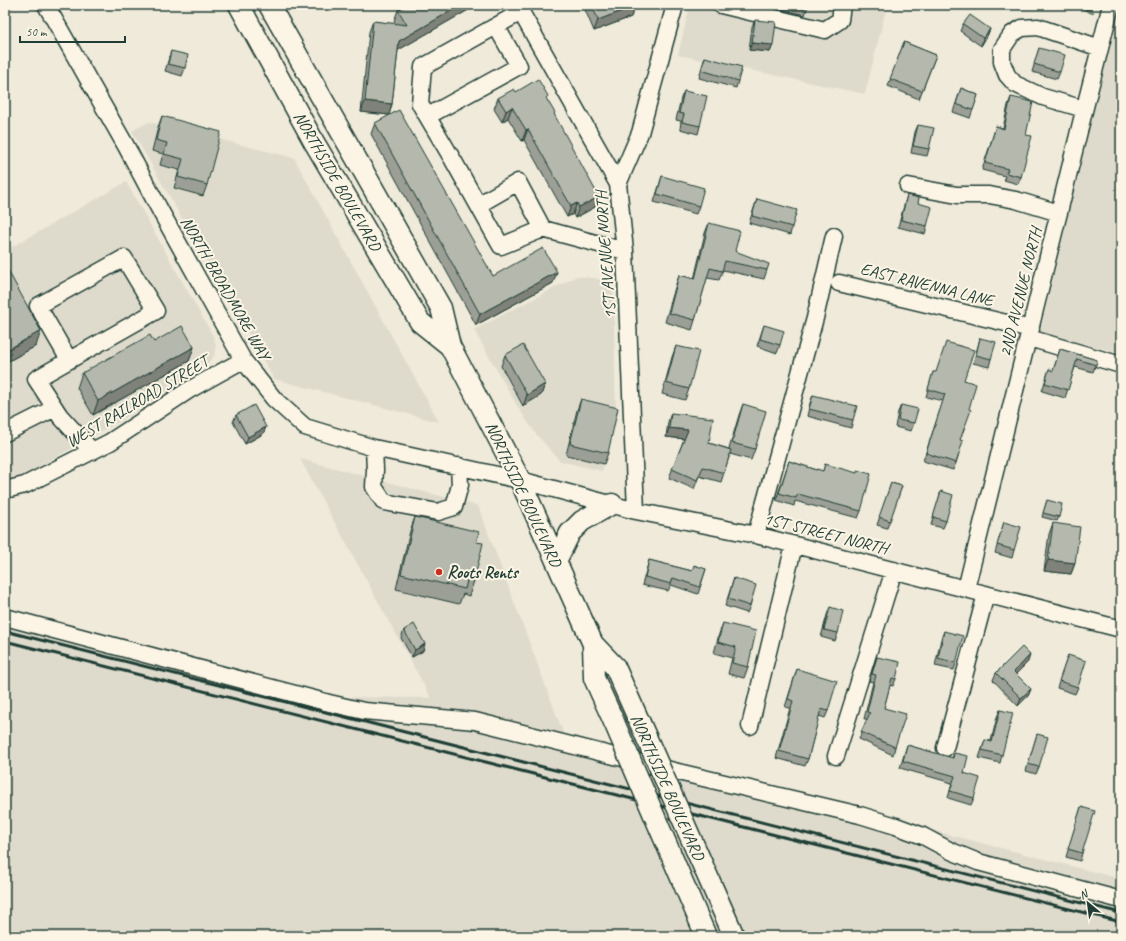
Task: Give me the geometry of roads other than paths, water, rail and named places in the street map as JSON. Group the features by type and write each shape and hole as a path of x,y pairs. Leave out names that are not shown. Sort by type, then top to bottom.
{"main road":[{"name":"NORTHSIDE BOULEVARD","path":"239,5 314,142 420,322 450,346"},
{"name":"NORTHSIDE BOULEVARD","path":"269,5 441,308 450,346 520,480 593,644 615,667 734,936"},
{"path":"556,561 570,533 582,521 612,504"},
{"name":"NORTHSIDE BOULEVARD","path":"593,644 594,678 706,936"}],"street":[{"name":"NORTH BROADMORE WAY","path":"46,5 126,146 164,219 243,360 274,399 305,427 374,448 520,480"},
{"name":"1ST AVENUE NORTH","path":"636,511 625,251 618,184 640,133 675,5"},
{"path":"721,5 825,30 840,20 842,5"},
{"name":"2ND AVENUE NORTH","path":"966,589 1060,213 1084,109 1112,5"},
{"path":"618,184 519,8 496,26 423,67 420,104 501,246 543,229 625,251"},
{"path":"428,116 519,66 496,26"},
{"path":"1084,109 1043,97 1015,84 1006,75 1002,62 1002,49 1012,34 1022,28 1038,27 1100,48"},
{"path":"478,205 518,182 543,229"},
{"path":"908,186 956,195 989,195 1016,200 1060,213"},
{"path":"756,535 815,318 834,236"},
{"path":"69,360 38,306 124,258 156,311 36,379 60,416 92,451"},
{"name":"EAST RAVENNA LANE","path":"838,282 1030,333 1121,365"},
{"name":"WEST RAILROAD STREET","path":"5,490 25,485 110,442 189,390 243,360"},
{"path":"5,433 55,408"},
{"path":"374,448 376,470 374,487 384,502 438,512 454,507 460,485 460,466"},
{"name":"1ST STREET NORTH","path":"520,480 636,511 756,535 1121,629"},
{"path":"750,726 794,545"},
{"path":"836,756 894,570"},
{"path":"945,748 986,594"},
{"path":"5,617 357,710 474,721 678,772 860,815 923,836 950,852 978,862 1121,900"}],"waterway":[{"path":"1077,5 1092,12"}],"railway":[{"path":"5,631 1121,913"},
{"path":"5,641 1121,922"}],"place":[{"name":"Roots Rents","path":"439,572"}]}
